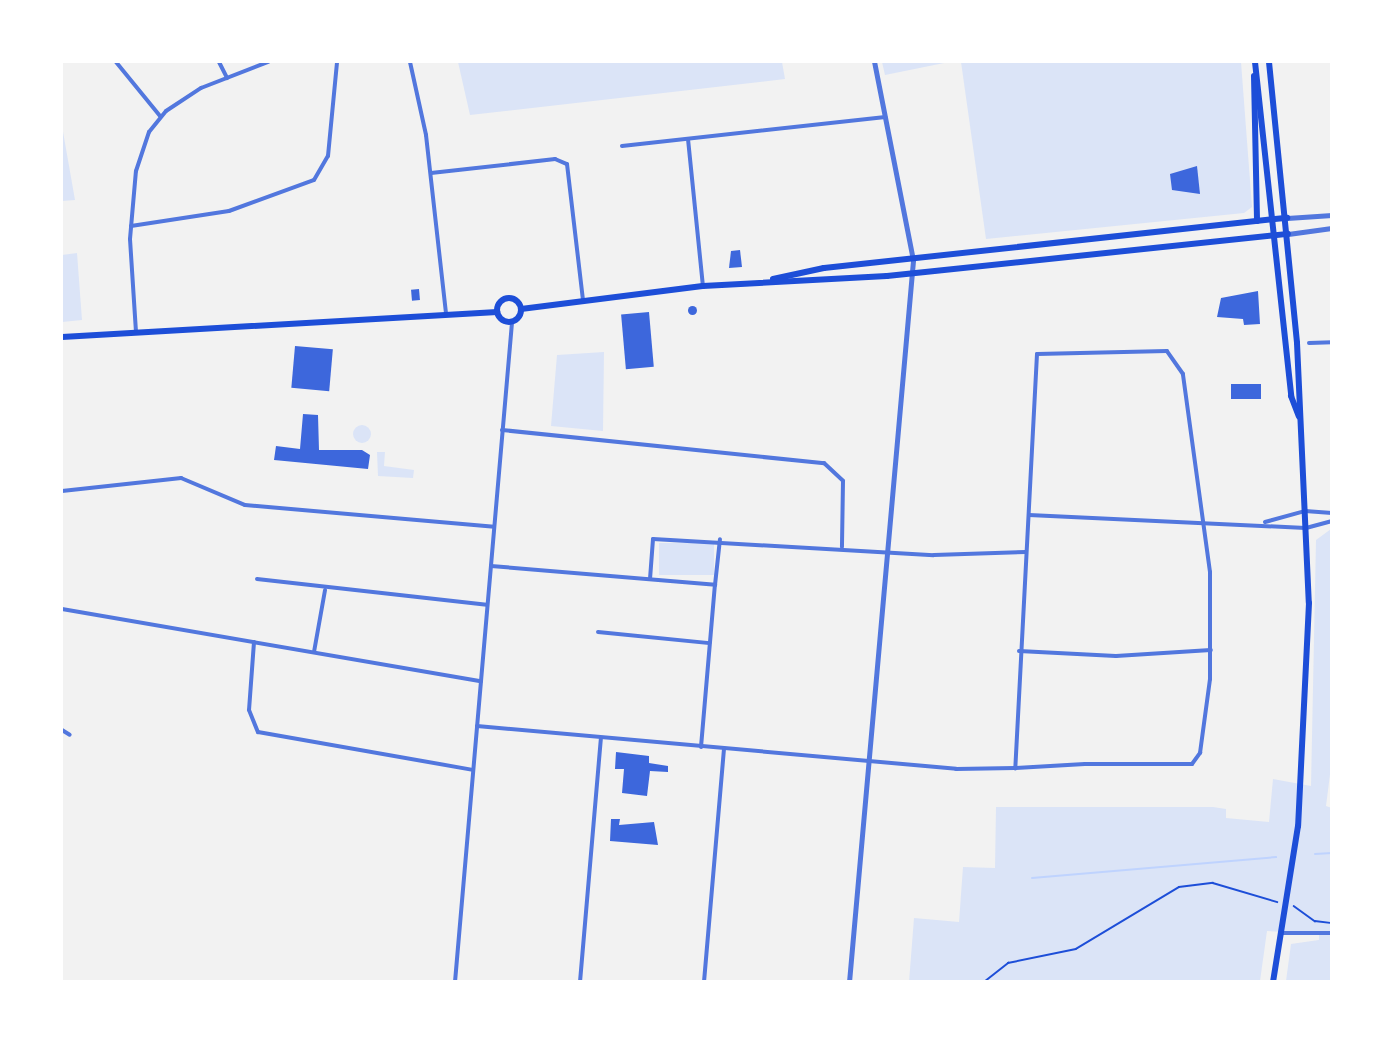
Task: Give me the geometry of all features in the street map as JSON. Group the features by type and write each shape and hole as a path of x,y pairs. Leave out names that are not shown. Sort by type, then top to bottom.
{"main road":[{"path":"1255,62 1275,219 1291,396 1300,420"},
{"path":"1255,62 1257,221"},
{"path":"1269,62 1287,219 1300,420 1306,528 1308,695 1297,838 1279,933 1273,981"},
{"path":"764,281 824,268 1287,219"},
{"path":"497,312 507,298 521,309 703,286 912,273 1288,234"},
{"path":"62,337 446,313 497,312 512,322 521,309"}],"street":[{"path":"116,62 160,116"},
{"path":"219,62 227,78"},
{"path":"136,332 131,226 136,171 160,116 227,78 268,62"},
{"path":"131,226 229,211 314,180 328,156 337,62"},
{"path":"411,62 431,173 446,313"},
{"path":"849,981 913,260 874,62"},
{"path":"622,146 886,117"},
{"path":"688,139 703,286"},
{"path":"431,173 555,159 567,165 583,300"},
{"path":"1287,219 1332,214"},
{"path":"1288,234 1332,228"},
{"path":"456,981 501,430 512,322"},
{"path":"1309,343 1332,342"},
{"path":"477,726 869,763 1015,768 1192,764 1200,753 1211,650 1207,524 1183,374 1173,354 1037,354 1019,651 1015,768"},
{"path":"501,430 824,463 843,481 842,548"},
{"path":"62,491 181,478 244,505 494,527"},
{"path":"1261,523 1305,511 1332,513"},
{"path":"1029,515 1207,524 1261,523 1306,528 1332,521"},
{"path":"650,579 653,539 720,539 888,551 1026,552"},
{"path":"701,747 720,539"},
{"path":"491,566 715,585"},
{"path":"256,579 325,590 488,605"},
{"path":"314,652 325,590"},
{"path":"62,609 481,681"},
{"path":"598,632 709,644"},
{"path":"254,642 249,710 258,732 473,770"},
{"path":"1019,651 1116,656 1211,650"},
{"path":"62,730 70,735"},
{"path":"580,981 601,738"},
{"path":"704,981 724,749"},
{"path":"1279,933 1332,933"}],"path":[{"path":"984,981 1008,963 1076,949 1179,887 1213,883 1285,904 1315,921 1332,923"}],"shaded area":[{"path":"458,62 782,62 785,79 470,115"},
{"path":"882,62 949,62 885,75"},
{"path":"961,62 1241,62 1252,207 1244,213 986,239"},
{"path":"62,126 75,200 62,201"},
{"path":"77,253 82,320 62,322 62,255"},
{"path":"604,352 603,431 551,426 557,355"},
{"path":"362,425 368,428 371,434 368,440 362,443 356,440 353,434 356,428"},
{"path":"377,452 385,452 384,466 414,470 413,478 378,476"},
{"path":"1331,529 1332,759 1326,806 1332,808 1331,981 1286,981 1291,944 1319,940 1319,934 1267,931 1260,981 909,982 914,918 959,922 963,867 995,868 996,807 1213,807 1226,809 1226,818 1269,822 1273,779 1311,786 1316,540"},
{"path":"659,543 714,543 714,575 659,575"}],"building":[{"path":"1197,166 1200,194 1172,190 1170,174"},
{"path":"740,250 742,267 729,268 731,251"},
{"path":"419,289 420,300 412,301 411,290"},
{"path":"1258,291 1260,324 1244,325 1243,319 1217,317 1221,298"},
{"path":"692,305 697,310 692,315 687,310"},
{"path":"649,312 654,367 626,369 621,314"},
{"path":"295,346 333,349 329,391 291,388"},
{"path":"1231,384 1261,384 1261,399 1231,399"},
{"path":"303,414 318,415 319,450 362,450 370,455 368,469 274,460 276,446 300,449"},
{"path":"616,752 649,756 649,763 668,766 668,772 650,771 647,796 622,793 624,769 615,769"},
{"path":"611,819 620,819 619,825 654,822 658,845 610,841"}],"waterway":[{"path":"1315,854 1332,853"},
{"path":"1032,878 1276,857"}]}
